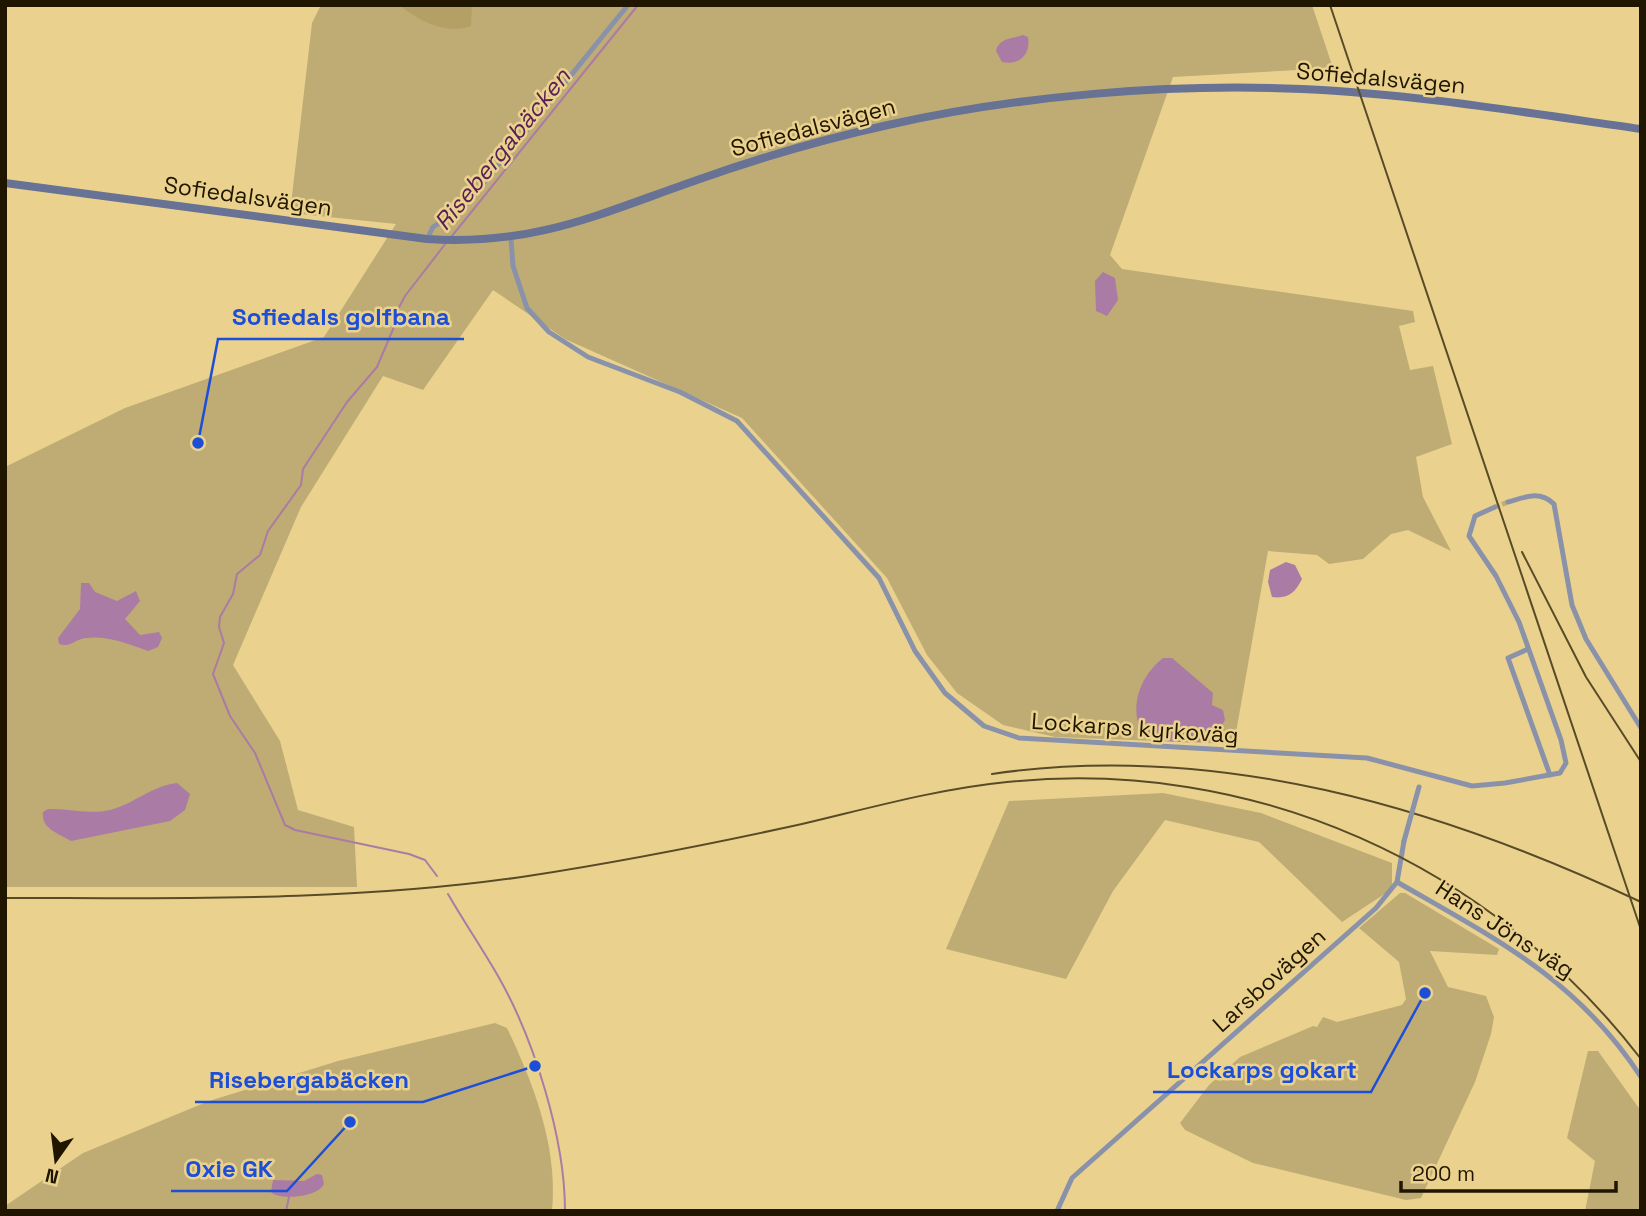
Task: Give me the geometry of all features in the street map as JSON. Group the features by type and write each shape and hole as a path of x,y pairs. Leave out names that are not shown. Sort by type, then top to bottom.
{"main road":[{"name":"Sofiedalsvägen","path":"5,183 461,241 511,239 564,227 729,169 889,124 1032,101 1196,88 1303,89 1446,102 1641,129"}],"street":[{"path":"430,239 433,227 464,207 628,5"},
{"name":"Lockarps kyrkoväg","path":"511,239 513,266 527,308 549,332 588,357 680,392 737,421 863,558 879,578 915,651 937,682 945,693 984,726 1018,738 1085,744 1367,758 1472,786 1550,775"},
{"path":"1508,502 1535,495 1546,497 1554,503 1572,605 1586,639 1641,728"},
{"path":"1494,507 1475,516 1469,536 1507,595 1528,649 1566,758 1563,771 1550,775 1508,658 1528,649"},
{"name":"Larsbovägen","path":"1057,1211 1072,1178 1376,908 1397,882 1404,841 1422,773"},
{"name":"Hans Jöns väg","path":"1397,882 1555,978 1604,1028 1641,1077"}],"shaded area":[{"path":"321,5 1312,5 1333,68 1173,77 1110,255 1122,269 1413,311 1415,322 1399,326 1410,370 1433,366 1452,444 1416,457 1423,497 1451,551 1408,530 1391,534 1363,559 1329,564 1317,555 1268,551 1234,744 1055,737 1003,725 957,693 927,655 887,578 742,418 565,339 493,290 423,390 383,376 301,507 233,665 280,741 298,810 354,827 357,887 5,887 5,467 125,408 324,337 396,224 290,213 312,23"},
{"path":"399,5 472,5 471,26 443,28 415,16"},
{"path":"1023,35 1028,37 1028,49 1023,58 1014,62 1002,62 996,51 1000,44"},
{"path":"1103,272 1115,278 1118,300 1107,316 1096,311 1095,281"},
{"path":"1286,562 1295,565 1302,579 1290,594 1272,597 1268,582 1270,570"},
{"path":"81,583 89,583 95,592 117,601 136,591 140,601 125,619 140,635 159,632 162,638 158,647 148,651 118,641 94,637 67,645 59,644 58,638 80,609"},
{"path":"1163,658 1172,658 1213,693 1212,705 1223,710 1225,720 1213,740 1179,742 1145,738 1137,716 1138,695 1148,675"},
{"path":"177,783 190,794 185,810 170,821 71,841 51,830 43,818 43,812 48,809 95,812 110,810"},
{"path":"1163,793 1261,813 1392,863 1392,889 1342,922 1259,842 1165,820 1113,891 1066,979 946,949 1009,801"},
{"path":"1400,893 1405,893 1499,949 1497,955 1430,951 1448,987 1486,996 1494,1017 1475,1082 1421,1198 1406,1200 1253,1163 1185,1130 1180,1123 1209,1085 1240,1057 1313,1026 1317,1027 1323,1017 1337,1022 1402,1005 1406,999 1399,962 1359,928"},
{"path":"495,1023 507,1028 542,1117 551,1163 552,1211 5,1211 5,1206 83,1153 209,1101 338,1061"},
{"path":"1588,1051 1598,1051 1641,1111 1641,1211 1585,1211 1595,1161 1567,1138"},
{"path":"317,1174 322,1175 324,1184 307,1195 290,1197 271,1192 273,1180 304,1181"}],"waterway":[{"name":"Risebergabäcken","path":"452,236 638,5"},
{"name":"Risebergabäcken","path":"395,315 405,296 446,243"},
{"name":"Risebergabäcken","path":"394,327 377,367 347,402 303,469 301,485 268,531 260,555 237,574 233,594 220,617 219,627 224,643 213,674 230,716 255,753 285,825 295,830 409,854 425,860 437,876"},
{"name":"Risebergabäcken","path":"448,894 498,976 524,1029 545,1090 560,1152 565,1211"},
{"path":"286,1211 289,1197"}],"tunnel":[{"path":"1495,507 1508,502"}],"railway":[{"path":"1330,5 1641,930"},
{"path":"1522,552 1586,677 1641,762"},
{"path":"992,774 1076,766 1160,767 1243,775 1325,790 1406,811 1486,837 1641,902"},
{"path":"5,898 267,897 463,884 562,871 665,852 981,785 1099,779 1189,787 1276,807 1360,838 1439,879 1513,930 1580,990 1641,1059"}],"place":[{"name":"Sofiedals golfbana","path":"198,443"},
{"name":"Lockarps gokart","path":"1425,993"},
{"name":"Risebergabäcken","path":"535,1066"},
{"name":"Oxie GK","path":"350,1122"}]}
